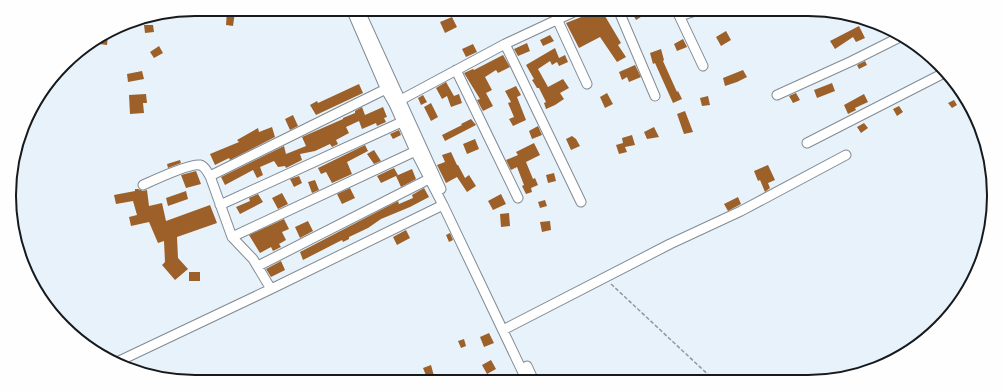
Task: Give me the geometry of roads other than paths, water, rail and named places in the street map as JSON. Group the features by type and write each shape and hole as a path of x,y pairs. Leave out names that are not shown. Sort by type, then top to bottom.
{"street":[{"path":"354,16 397,102 418,150 506,328 525,375"},
{"path":"362,16 389,88"},
{"path":"397,102 505,44 564,16"},
{"path":"621,16 655,96"},
{"path":"680,16 703,66"},
{"path":"557,19 587,84"},
{"path":"777,95 896,40"},
{"path":"505,44 581,202"},
{"path":"456,70 518,198"},
{"path":"806,143 940,75"},
{"path":"210,176 389,88"},
{"path":"220,205 405,120"},
{"path":"418,150 429,180 531,375"},
{"path":"232,237 418,150"},
{"path":"506,328 741,211 846,155"},
{"path":"143,185 190,166 198,165 204,167 210,176 232,237 258,266 272,289"},
{"path":"258,266 429,180"},
{"path":"123,359 272,289 443,205"}]}
